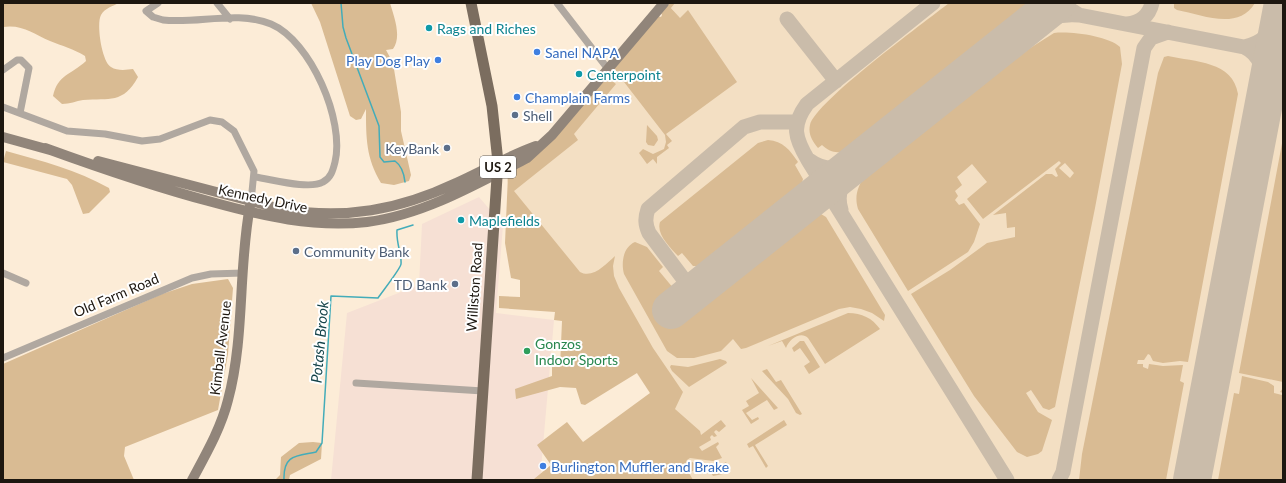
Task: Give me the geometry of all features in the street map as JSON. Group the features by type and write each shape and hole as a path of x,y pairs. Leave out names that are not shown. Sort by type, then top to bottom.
{"main road":[{"name":"Williston Road","path":"471,3 492,106 498,167 488,295 477,480"},
{"path":"498,167 527,158 542,144 664,3"},
{"name":"Kennedy Drive","path":"3,137 251,202 299,212 349,213 370,212 390,208 412,202 498,167"},
{"name":"Kennedy Drive","path":"45,148 134,180 249,212 285,220 328,224 368,222 407,213 432,204 498,167"},
{"path":"432,204 437,192"},
{"name":"Kimball Avenue","path":"192,480 216,434 231,389 236,362 243,273 251,202"}],"street":[{"path":"158,3 146,11 153,17 163,20 230,18 264,22 275,26 285,33 308,59 321,81 335,124 336,158 332,172 324,182 316,185 306,185 255,177"},
{"path":"216,3 230,18"},
{"path":"557,3 608,69"},
{"path":"3,70 17,60 21,60 29,68 20,113"},
{"path":"3,107 73,132 105,134 142,141 160,139 210,120 222,122 234,131 250,161 255,177 251,202"},
{"path":"3,273 26,283"},
{"name":"Old Farm Road","path":"3,358 192,278 223,273 243,273"},
{"path":"356,383 483,390"}],"shaded area":[{"path":"3,3 119,3 107,9 101,15 99,26 103,51 108,64 111,67 119,70 133,69 138,77 127,92 121,96 108,99 83,100 62,104 53,96 55,89 62,79 86,61 85,56 77,51 50,41 28,30 10,26 3,27"},
{"path":"311,3 390,3 395,20 397,38 393,49 386,50 393,63 401,112 401,131 411,175 409,181 394,185 381,183 376,174 368,148 366,109 361,119 356,120 350,116 320,22"},
{"path":"670,3 1283,3 1283,480 650,480 650,393 585,296 520,227 507,179 508,175 614,68 680,19 670,6"},
{"path":"670,3 675,3 671,8 680,18 688,10 737,82 666,134 672,141 667,145 669,148 657,157 657,164 653,159 647,164 639,153 643,149 653,154 664,149 666,142 665,135 614,69 658,16 661,17 661,13"},
{"path":"949,3 1026,3 1021,12 851,148 836,152 829,150 822,145 818,148 812,140 810,134 810,125 816,114 830,99 872,62"},
{"path":"1174,3 1255,3 1248,12 1239,17 1219,19 1177,10 1174,8"},
{"path":"1054,33 1070,33 1098,37 1114,43 1120,47 1122,64 1055,407 1049,410 1043,408 1031,390 1026,393 1038,412 1052,420 1042,451 1038,454 1027,457 1017,452 974,396 911,294 950,270 987,243 1015,237 1015,227 1007,228 1006,213 993,215 1046,174 1052,174 1056,177 1058,176 1055,169 1061,163 1059,161 983,219 967,199 987,182 972,164 957,177 962,185 955,191 958,196 955,200 959,205 964,203 980,224 974,242 968,252 908,291 858,209 856,199 859,187 865,175 1016,57","holes":["1065,163 1074,173 1070,178 1059,168"]},
{"path":"1168,56 1201,62 1221,69 1229,75 1235,83 1238,94 1188,362 1180,361 1163,363 1153,361 1148,354 1144,360 1138,360 1137,364 1143,364 1143,367 1148,369 1149,364 1163,366 1183,365 1180,381 1184,383 1166,480 1079,480 1082,454 1158,73 1164,57"},
{"path":"607,77 616,84 574,134 578,140 514,191 580,272 590,274 599,270 615,256 613,266 614,276 619,288 653,348 683,392 675,409 700,431 701,435 721,420 726,426 719,432 716,430 714,432 717,436 714,437 712,435 710,437 711,440 699,447 702,451 718,442 719,444 716,447 722,458 713,461 690,458 687,460 702,466 689,473 693,480 534,479 551,465 537,445 567,422 583,442 650,393 637,373 585,405 581,404 576,388 560,387 516,399 515,389 552,376 552,367 560,367 562,321 554,320 555,312 499,308 499,296 520,297 520,280 511,278 505,243 508,175"},
{"path":"647,125 657,136 658,140 654,146 648,145 646,142"},
{"path":"1283,138 1283,382 1239,373"},
{"path":"768,140 782,144 789,150 798,162 795,165 803,179 801,187 702,266 693,266 682,253 678,256 662,236 659,227 660,222 758,143"},
{"path":"6,151 72,171 109,188 110,192 89,213 83,214 72,185 67,179 3,162"},
{"path":"479,197 503,225 496,313 554,320 540,480 331,480 347,313 419,285 422,224"},
{"path":"821,214 826,217 885,315 884,321 872,313 850,307 839,309 746,348 741,349 733,339 721,351 694,358 677,358 667,351 624,274 623,260 625,251 631,244 635,242 647,247 663,267 659,271 674,289 662,299 681,322 815,215"},
{"path":"228,279 233,288 228,354 218,410 125,447 124,456 134,480 3,480 3,364 162,294 192,284"},
{"path":"848,313 866,317 874,322 880,329 825,364 808,338 802,335 792,339 786,348 782,341 768,346"},
{"path":"800,341 804,341 820,367 809,374 804,366 810,362 800,348 794,352 792,348"},
{"path":"720,359 726,361 727,363 689,387 672,371 670,367 671,365 688,367"},
{"path":"767,369 776,382 781,380 802,414 800,415 796,413 788,399 762,371"},
{"path":"1242,376 1268,382 1274,386 1274,393 1282,395 1283,393 1283,480 1218,480 1234,393 1239,394"},
{"path":"751,378 778,408 774,410 767,400 746,413 752,420 758,417 759,419 751,424 742,410 749,406 746,401 759,393"},
{"path":"784,420 787,425 755,445 768,466 766,468 753,446 749,448 747,444"},
{"path":"299,443 322,443 321,459 290,475 289,480 275,480 280,475 281,457"},
{"path":"726,462 730,469 728,473 713,476 710,471"}],"waterway":[{"name":"Potash Brook","path":"341,3 343,27 346,38 379,126 380,157 384,162 395,161 402,170 405,182"},
{"name":"Potash Brook","path":"284,480 286,465 292,458 316,452 322,443 331,296 378,298 401,264 397,230 413,225"}],"taxiway":[{"path":"933,3 807,104 799,119 797,132 800,145 808,160 1007,480"},
{"path":"1026,27 1042,3"},
{"path":"1063,3 1079,15 1244,47 1262,40 1274,27 1281,15"},
{"path":"1127,24 1136,22 1143,18 1149,12 1152,3"},
{"path":"1024,29 1057,16 1079,15"},
{"path":"787,19 836,81"},
{"path":"1059,480 1063,472 1144,48 1151,38 1168,32"},
{"path":"1244,47 1255,55 1261,65 1266,91"},
{"path":"716,274 698,284 685,281 649,233 646,221 648,209 744,127 760,122 796,122"},
{"path":"809,160 815,164 827,168 834,168 852,163 872,151 843,183 839,200 841,210"},
{"path":"800,208 817,190 818,176"}],"runway":[{"path":"671,310 1057,3"},
{"path":"1192,480 1283,3"}],"place":[{"name":"Rags and Riches","path":"429,28"},
{"name":"Sanel NAPA","path":"537,52"},
{"name":"Play Dog Play","path":"438,60"},
{"name":"Centerpoint","path":"579,74"},
{"name":"Champlain Farms","path":"517,97"},
{"name":"Shell","path":"515,115"},
{"name":"KeyBank","path":"447,148"},
{"name":"Maplefields","path":"461,220"},
{"name":"Community Bank","path":"296,251"},
{"name":"TD Bank","path":"455,284"},
{"name":"Gonzos Indoor Sports","path":"527,351"},
{"name":"Burlington Muffler and Brake","path":"543,466"}]}
